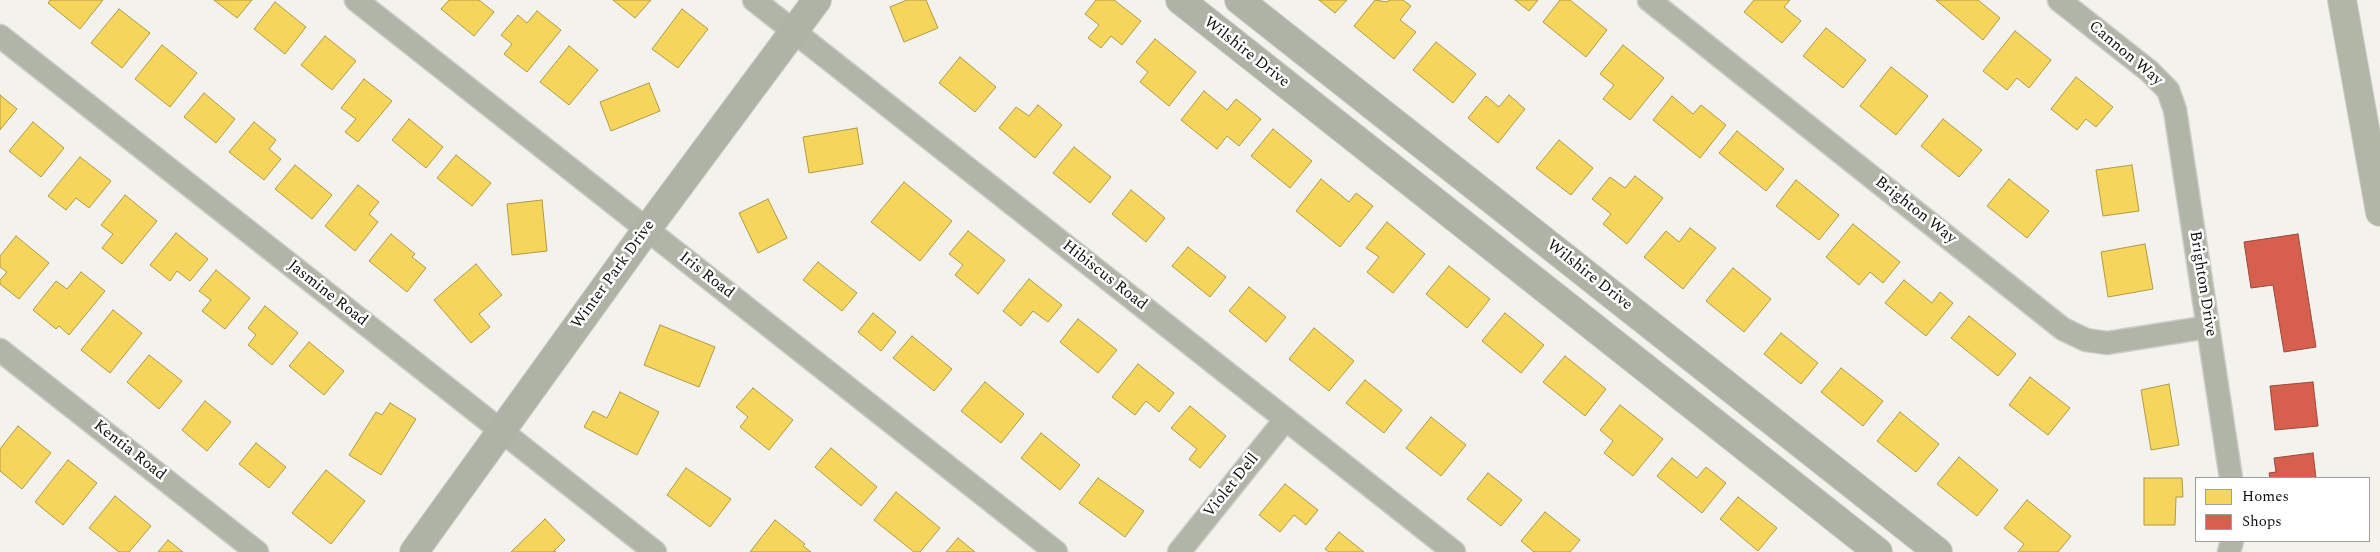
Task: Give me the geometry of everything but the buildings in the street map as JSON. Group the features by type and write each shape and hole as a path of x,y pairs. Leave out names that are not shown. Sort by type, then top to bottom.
{"main road":[{"path":"2342,0 2380,212"}],"street":[{"name":"Iris Road","path":"356,0 1056,552"},
{"name":"Hibiscus Road","path":"754,0 1454,552"},
{"name":"Winter Park Drive","path":"414,552 647,229 817,0"},
{"name":"Wilshire Drive","path":"1239,0 1938,552"},
{"name":"Brighton Way","path":"1649,0 2063,329 2086,340 2107,343 2208,327"},
{"name":"Cannon Way","path":"2059,0 2149,71 2168,90"},
{"name":"Wilshire Drive","path":"1189,3 1878,552"},
{"name":"Jasmine Road","path":"0,36 655,552"},
{"name":"Brighton Drive","path":"2168,90 2176,110 2231,477"},
{"path":"1557,298 1578,268"},
{"name":"Kentia Road","path":"0,350 257,552"},
{"name":"Violet Dell","path":"1179,552 1285,420"}]}
